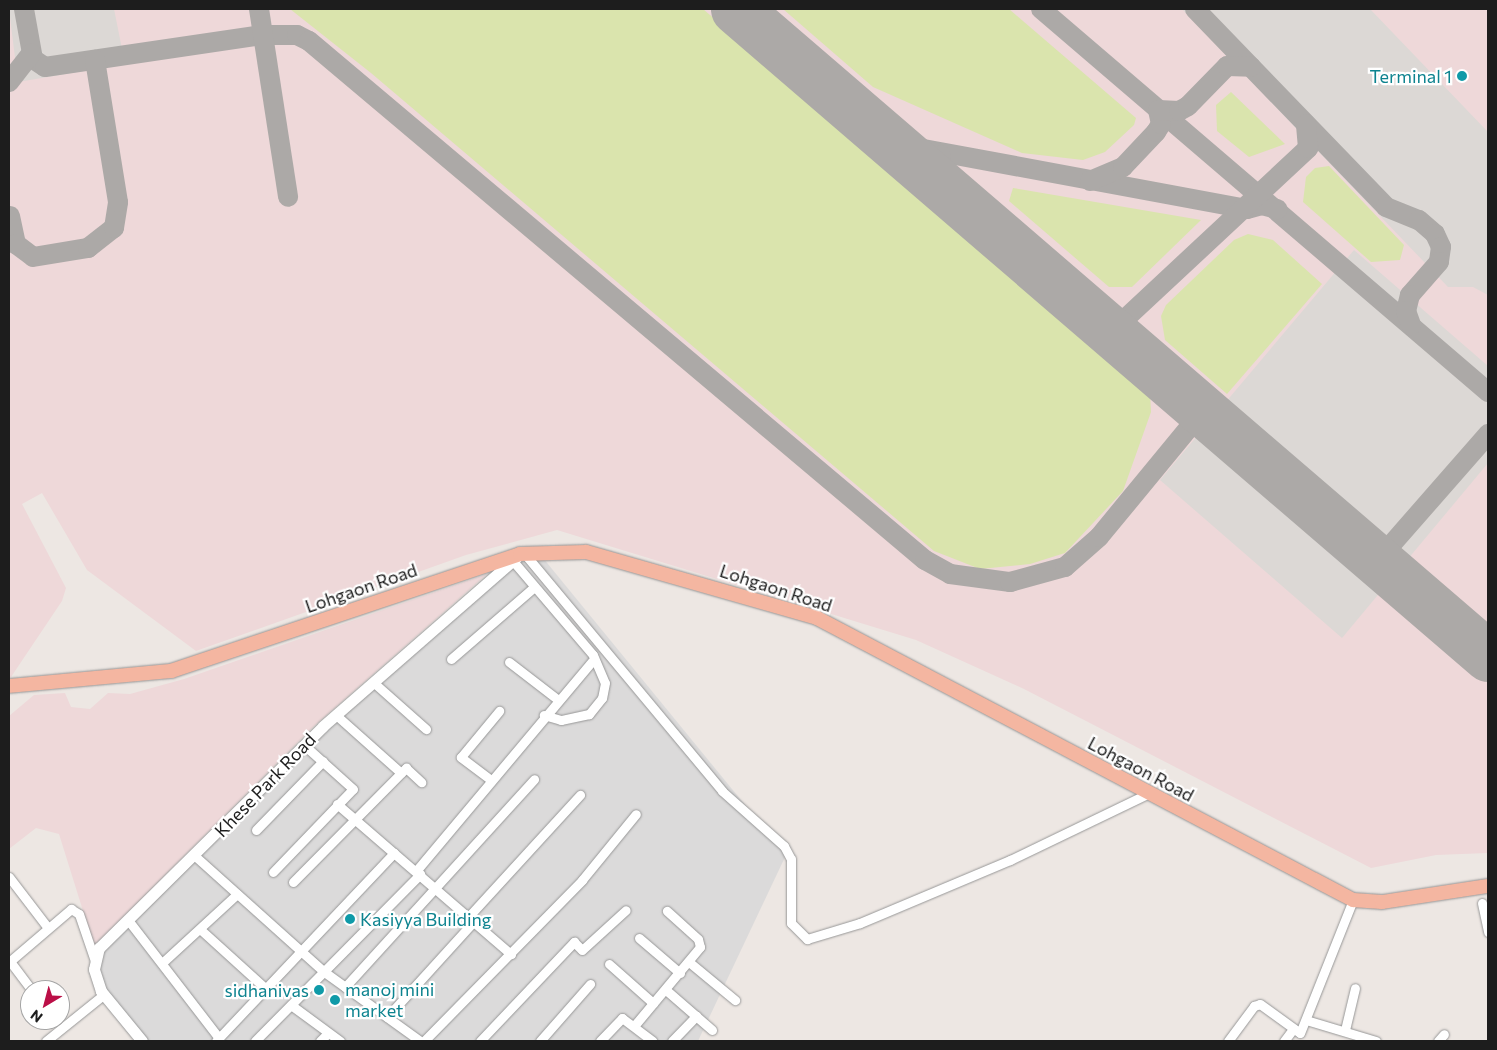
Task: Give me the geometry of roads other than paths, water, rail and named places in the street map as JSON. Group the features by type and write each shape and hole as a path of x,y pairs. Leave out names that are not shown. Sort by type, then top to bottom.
{"main road":[{"name":"Lohgaon Road","path":"9,686 187,667 519,556 558,551 604,556 816,618 1353,900 1382,902 1488,886"}],"street":[{"path":"255,1041 418,872 556,699 592,661 593,655 534,587 519,556"},
{"path":"519,556 722,790 784,846 790,859 791,923 807,939 860,922 1010,860 1148,794"},
{"name":"Khese Park Road","path":"95,961 99,948 195,856 304,745 373,682 519,556"},
{"path":"451,659 534,587"},
{"path":"544,715 561,720 595,710 605,683 592,661"},
{"path":"510,662 556,699"},
{"path":"373,682 426,729"},
{"path":"492,780 461,756 498,711"},
{"path":"336,715 401,773"},
{"path":"273,872 353,789 304,745"},
{"path":"256,830 323,761"},
{"path":"293,882 406,768 421,782"},
{"path":"345,987 534,779"},
{"path":"386,1017 580,795"},
{"path":"337,804 353,820 473,918 510,954"},
{"path":"424,1041 610,849 636,814"},
{"path":"128,920 218,1040 394,853"},
{"path":"195,856 323,971 420,1041"},
{"path":"9,877 48,928"},
{"path":"162,963 201,930 237,894"},
{"path":"1284,1041 1297,1034 1306,1020 1353,900"},
{"path":"1482,903 1488,932"},
{"path":"24,980 9,961 48,928 76,910 95,961 95,979 103,994 136,1039"},
{"path":"480,1041 574,942 582,950 626,910"},
{"path":"634,1026 689,962 700,943 667,911"},
{"path":"201,930 266,989"},
{"path":"639,938 680,973"},
{"path":"689,962 734,1000"},
{"path":"609,964 653,1003"},
{"path":"540,1041 590,984"},
{"path":"1345,1030 1355,988"},
{"path":"666,990 712,1030"},
{"path":"70,1016 103,994"},
{"path":"1228,1041 1256,1004 1297,1034"},
{"path":"291,1005 340,1041"},
{"path":"672,1041 696,1016"},
{"path":"600,1041 618,1019 634,1026 652,1041"},
{"path":"1306,1020 1345,1030 1376,1041"},
{"path":"46,1041 54,1030"},
{"path":"320,1041 328,1033"}],"place":[{"name":"Terminal 1","path":"1462,76"},
{"name":"Kasiyya Building","path":"350,919"},
{"name":"sidhanivas","path":"319,990"},
{"name":"manoj mini market","path":"335,1000"}]}
